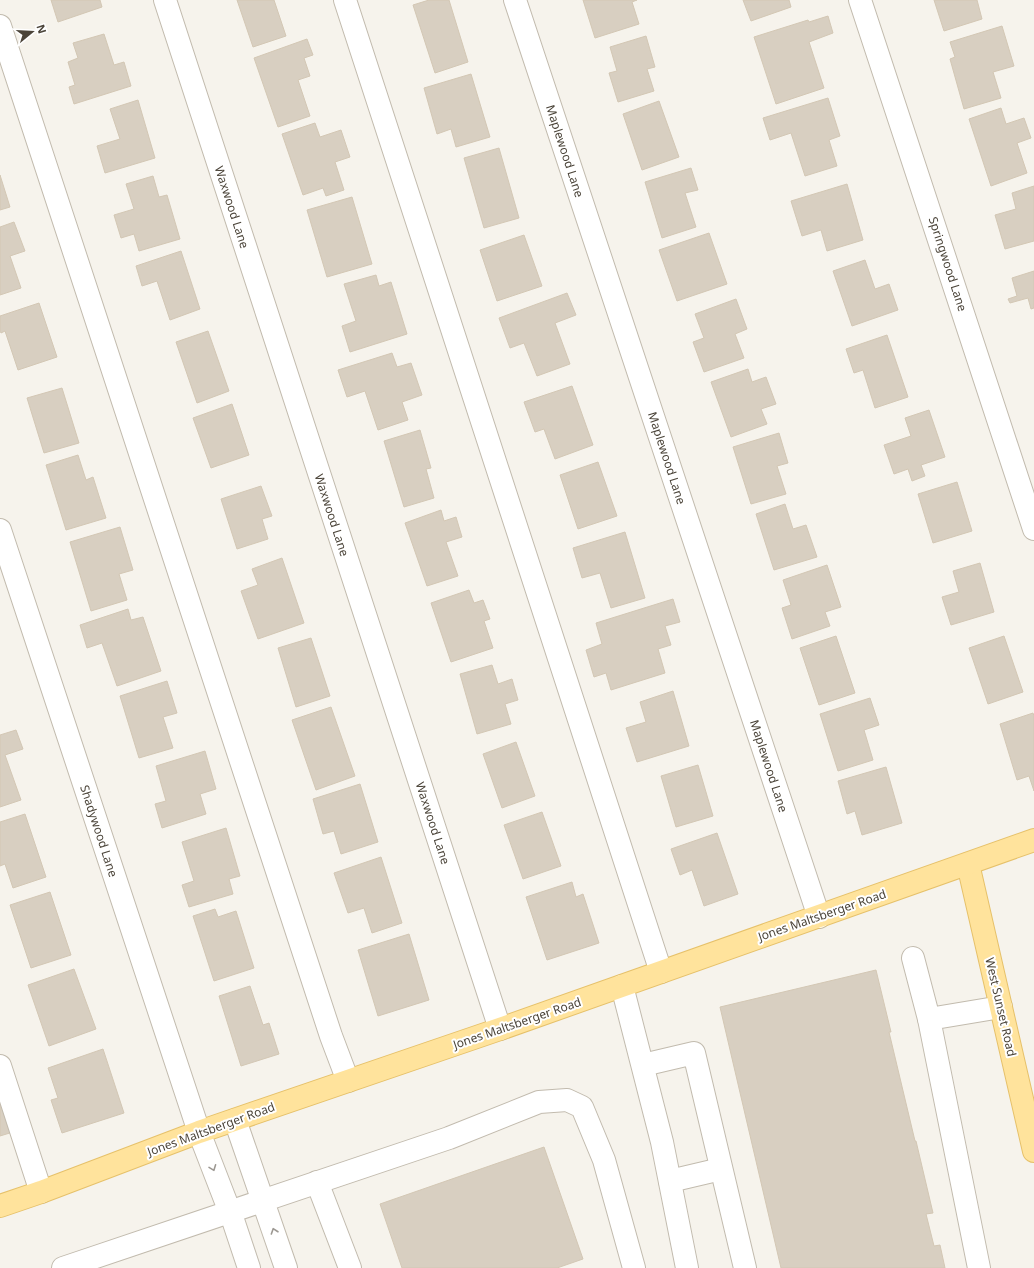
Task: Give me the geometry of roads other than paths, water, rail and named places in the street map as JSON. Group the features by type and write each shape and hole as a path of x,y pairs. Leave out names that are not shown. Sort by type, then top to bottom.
{"main road":[{"name":"Jones Maltsberger Road","path":"0,1206 199,1132 500,1029 1034,840"},
{"name":"West Sunset Road","path":"968,864 1034,1151"}],"street":[{"name":"Waxwood Lane","path":"165,0 500,1029"},
{"path":"345,0 661,972"},
{"name":"Maplewood Lane","path":"515,0 819,917"},
{"name":"Springwood Lane","path":"860,0 1034,529"},
{"path":"0,26 331,1036 348,1081"},
{"name":"Shadywood Lane","path":"0,530 199,1132 230,1212 249,1268"},
{"path":"913,958 929,1019 980,1268"},
{"path":"622,986 662,1142 687,1268"},
{"path":"929,1019 1001,1007"},
{"path":"643,1065 694,1053 745,1268"},
{"path":"0,1066 41,1192"},
{"path":"63,1268 299,1190 317,1182 450,1138 539,1102 568,1100 582,1107 604,1160 634,1268"},
{"path":"235,1120 286,1268"},
{"path":"670,1181 721,1169"},
{"path":"317,1182 350,1268"}]}
